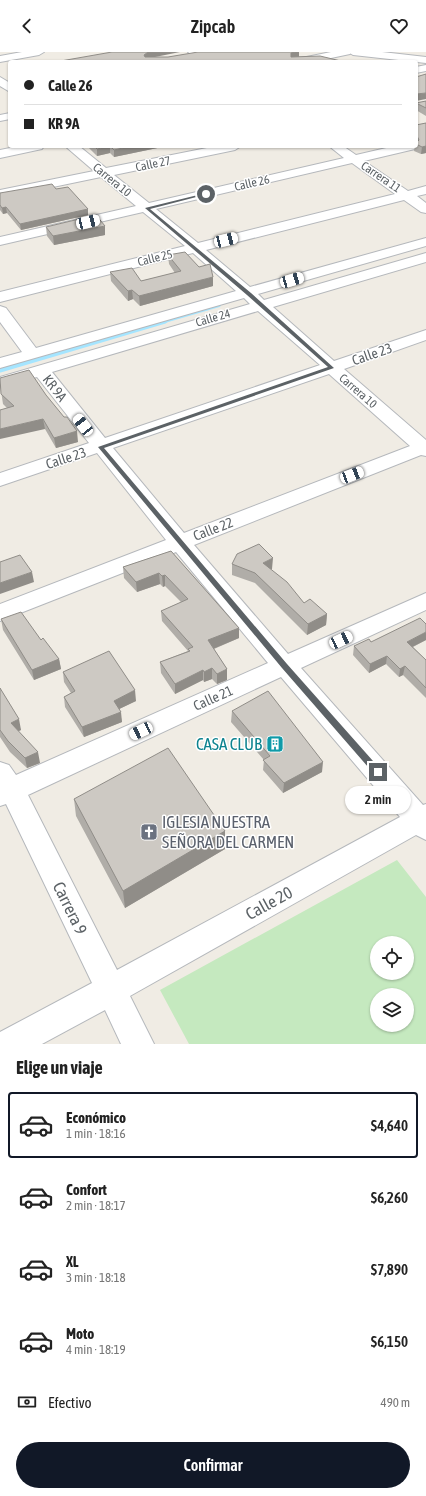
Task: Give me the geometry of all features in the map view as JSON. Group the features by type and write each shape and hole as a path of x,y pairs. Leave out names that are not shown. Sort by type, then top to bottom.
{"street":[{"path":"0,59 39,52"},
{"path":"181,57 195,53 208,52"},
{"path":"306,60 346,52"},
{"path":"353,52 426,60"},
{"path":"195,53 206,60"},
{"path":"0,154 28,148"},
{"name":"Carrera 10","path":"74,148 104,174 196,248 331,368 425,448"},
{"name":"Calle 27","path":"0,194 226,148"},
{"name":"Carrera 11","path":"338,148 426,209"},
{"name":"Calle 26","path":"0,241 403,148"},
{"name":"Calle 25","path":"0,297 426,190"},
{"name":"Calle 24","path":"0,363 36,361 254,298 426,242"},
{"name":"Calle 24","path":"254,298 426,257"},
{"name":"KR 9A","path":"0,311 101,447 285,666 424,821"},
{"name":"Calle 23","path":"0,480 101,447 426,335"},
{"name":"Calle 24","path":"0,382 36,361"},
{"name":"Calle 22","path":"0,613 180,541 425,448"},
{"name":"Calle 21","path":"4,786 285,666 426,601"},
{"name":"Carrera 9","path":"4,786 138,1044"},
{"name":"Calle 20","path":"10,1044 424,821"}],"green space":[{"path":"397,860 426,897 426,1044 189,1044 160,990"}],"building":[{"path":"112,52 148,52 144,55 145,57 168,57 198,52 295,52 291,53 291,57 320,56 337,60 66,60"},
{"path":"426,74 426,93 418,94 418,76"},
{"path":"426,101 426,108 418,104 418,103"},
{"path":"426,123 426,146 422,147 418,145 418,125"},
{"path":"112,148 123,148 114,150"},
{"path":"52,184 56,189 68,187 88,209 20,224 6,207 2,208 0,205 0,193"},
{"path":"96,215 105,226 53,236 46,227"},
{"path":"185,252 199,267 210,264 213,277 139,296 132,290 128,291 110,272 132,268 141,281 181,271 168,255"},
{"path":"29,370 46,395 64,417 67,417 77,431 54,438 43,419 0,429 0,410 14,406 1,394 0,378"},
{"path":"259,544 273,558 263,563 287,582 304,603 310,599 327,614 308,624 255,573 232,564 237,554"},
{"path":"171,551 239,628 208,640 227,669 217,674 212,668 204,672 203,670 175,684 160,662 190,651 188,649 193,647 161,611 188,599 165,575 162,576 159,573 136,582 123,567"},
{"path":"20,555 32,572 0,583 0,562"},
{"path":"21,612 41,640 43,638 59,659 32,670 1,619"},
{"path":"420,618 426,624 426,632 407,642 426,660 426,688 405,666 400,669 387,656 370,664 354,646 369,639 371,642"},
{"path":"109,651 135,690 114,701 121,712 82,727 64,697 75,691 63,672"},
{"path":"0,688 19,719 11,723 38,752 25,758 8,741 0,730"},
{"name":"CASA CLUB","path":"268,691 323,762 284,783 263,760 270,756 232,711"},
{"name":"IGLESIA NUESTRA SEÑORA DEL CARMEN","path":"168,748 225,831 123,891 74,799"}],"waterway":[{"path":"161,322 219,305"},
{"path":"0,370 165,321"}],"place":[{"name":"CASA CLUB","path":"275,744"},
{"name":"IGLESIA NUESTRA SEÑORA DEL CARMEN","path":"149,832"}],"route":[{"path":"206,194 147,208 249,294 331,368 101,447 285,666 378,772"}]}
